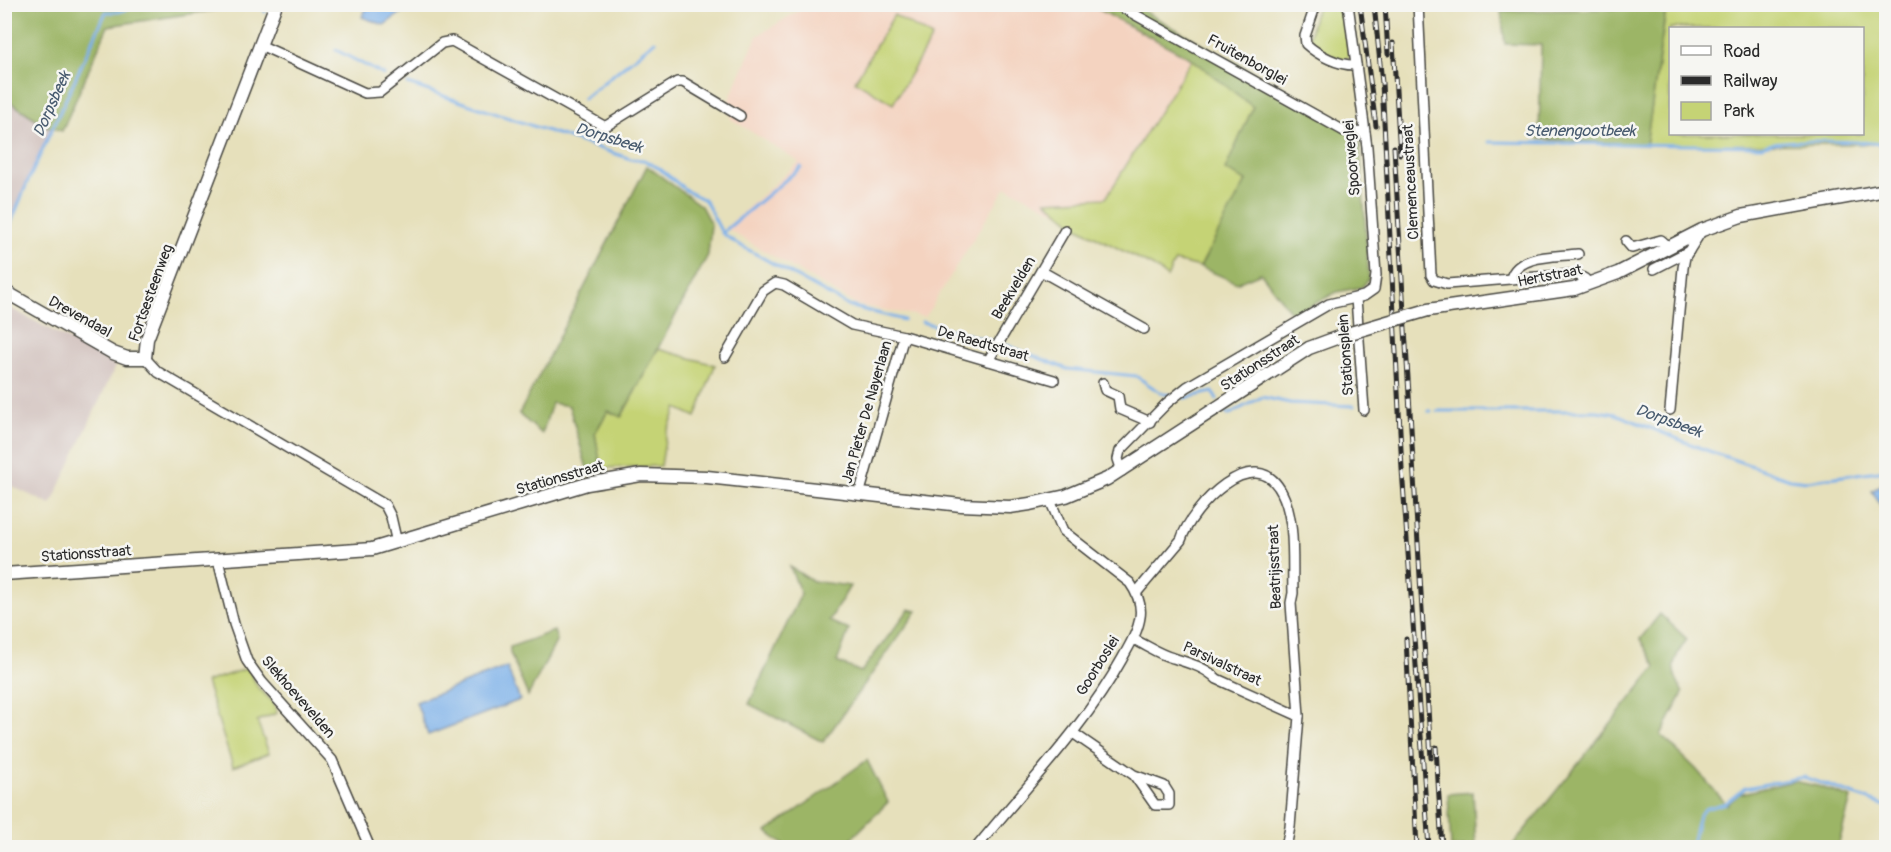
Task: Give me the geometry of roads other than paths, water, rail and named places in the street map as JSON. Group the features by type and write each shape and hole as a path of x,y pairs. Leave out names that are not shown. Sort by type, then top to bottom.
{"street":[{"name":"Fortsesteenweg","path":"276,4 147,339 145,358 158,372 385,505 391,517 397,543"},
{"name":"Fruitenborglei","path":"1116,4 1344,130 1365,133"},
{"path":"1316,4 1305,36 1306,44 1328,58 1345,65 1356,65"},
{"name":"Spoorweglei","path":"1348,4 1365,133 1376,275 1374,289 1356,298"},
{"name":"Clemenceaustraat","path":"1418,4 1431,275 1440,283 1447,284 1576,273 1585,279 1587,285"},
{"path":"260,45 365,93 380,92 442,43 452,41 602,125 606,126 677,82 683,82 740,116"},
{"name":"Hertstraat","path":"1428,310 1557,293 1587,285 1702,230 1741,216 1887,190"},
{"name":"Beekvelden","path":"988,361 1065,230"},
{"path":"1670,410 1683,268 1689,251 1702,230"},
{"path":"1626,241 1632,248 1661,240 1669,247"},
{"path":"1654,269 1689,251"},
{"path":"1511,278 1513,270 1522,262 1578,254"},
{"path":"1041,271 1144,329"},
{"name":"De Raedtstraat","path":"725,357 763,291 775,283 784,285 852,325 904,336 1054,380"},
{"name":"Drevendaal","path":"4,291 113,353 127,358 145,358"},
{"name":"Stationsplein","path":"1356,298 1364,410"},
{"name":"Stationsstraat","path":"1122,471 1118,459 1120,451 1187,387 1329,304 1356,298"},
{"name":"Stationsstraat","path":"4,574 341,553 397,543 587,484 618,477 674,474 859,495 993,507 1050,500 1095,485 1122,471 1309,348 1428,310"},
{"name":"Jan Pieter De Nayerlaan","path":"859,495 904,336"},
{"path":"1102,383 1105,390 1118,396 1120,409 1150,422"},
{"name":"Beatrijsstraat","path":"1137,592 1181,540 1184,531 1213,495 1228,481 1249,473 1263,475 1273,481 1282,493 1289,519 1293,593 1291,603 1299,717 1290,827 1286,848"},
{"path":"1050,500 1063,531 1130,583 1137,592"},
{"name":"Slekhoevevelden","path":"218,560 234,624 247,661 332,760 370,848"},
{"name":"Goorboslei","path":"976,848 1073,733 1114,673 1133,639 1140,619 1137,592"},
{"name":"Parsivalstraat","path":"1133,639 1210,672 1218,679 1299,717"},
{"path":"1073,733 1134,776"}],"water":[{"path":"369,4 401,5 404,11 384,25 362,17"},
{"path":"1885,482 1886,484 1886,515 1872,491"},
{"path":"507,667 520,700 428,735 416,702"}],"waterway":[{"name":"Dorpsbeek","path":"4,240 28,181 106,12 118,12 143,4"},
{"name":"Dorpsbeek","path":"263,4 265,12"},
{"path":"583,99 655,41"},
{"name":"Dorpsbeek","path":"336,50 384,75"},
{"name":"Dorpsbeek","path":"408,84 631,159 644,160 660,169 687,191 705,200 722,233 736,243 849,306 904,320"},
{"name":"Stenengootbeek","path":"1489,142 1762,146 1771,143 1822,141 1886,145"},
{"path":"722,233 801,167"},
{"name":"Dorpsbeek","path":"922,322 994,342"},
{"name":"Dorpsbeek","path":"1006,345 1067,369 1136,376 1161,393 1170,395"},
{"name":"Dorpsbeek","path":"1184,398 1213,392 1217,399"},
{"name":"Dorpsbeek","path":"1226,412 1228,415 1262,397 1290,403 1354,406"},
{"name":"Dorpsbeek","path":"1437,411 1597,411 1616,414 1703,449 1790,479 1807,481 1886,470"},
{"path":"1691,848 1699,815 1705,809 1726,803 1745,788 1804,777 1886,806"}],"railway":[{"path":"1360,4 1376,126"},
{"path":"1374,4 1382,83 1402,469 1429,848"},
{"path":"1385,4 1388,54"},
{"path":"1393,43 1400,154"},
{"path":"1394,147 1431,758"},
{"path":"1406,639 1417,848"},
{"path":"1436,747 1442,848"}]}
